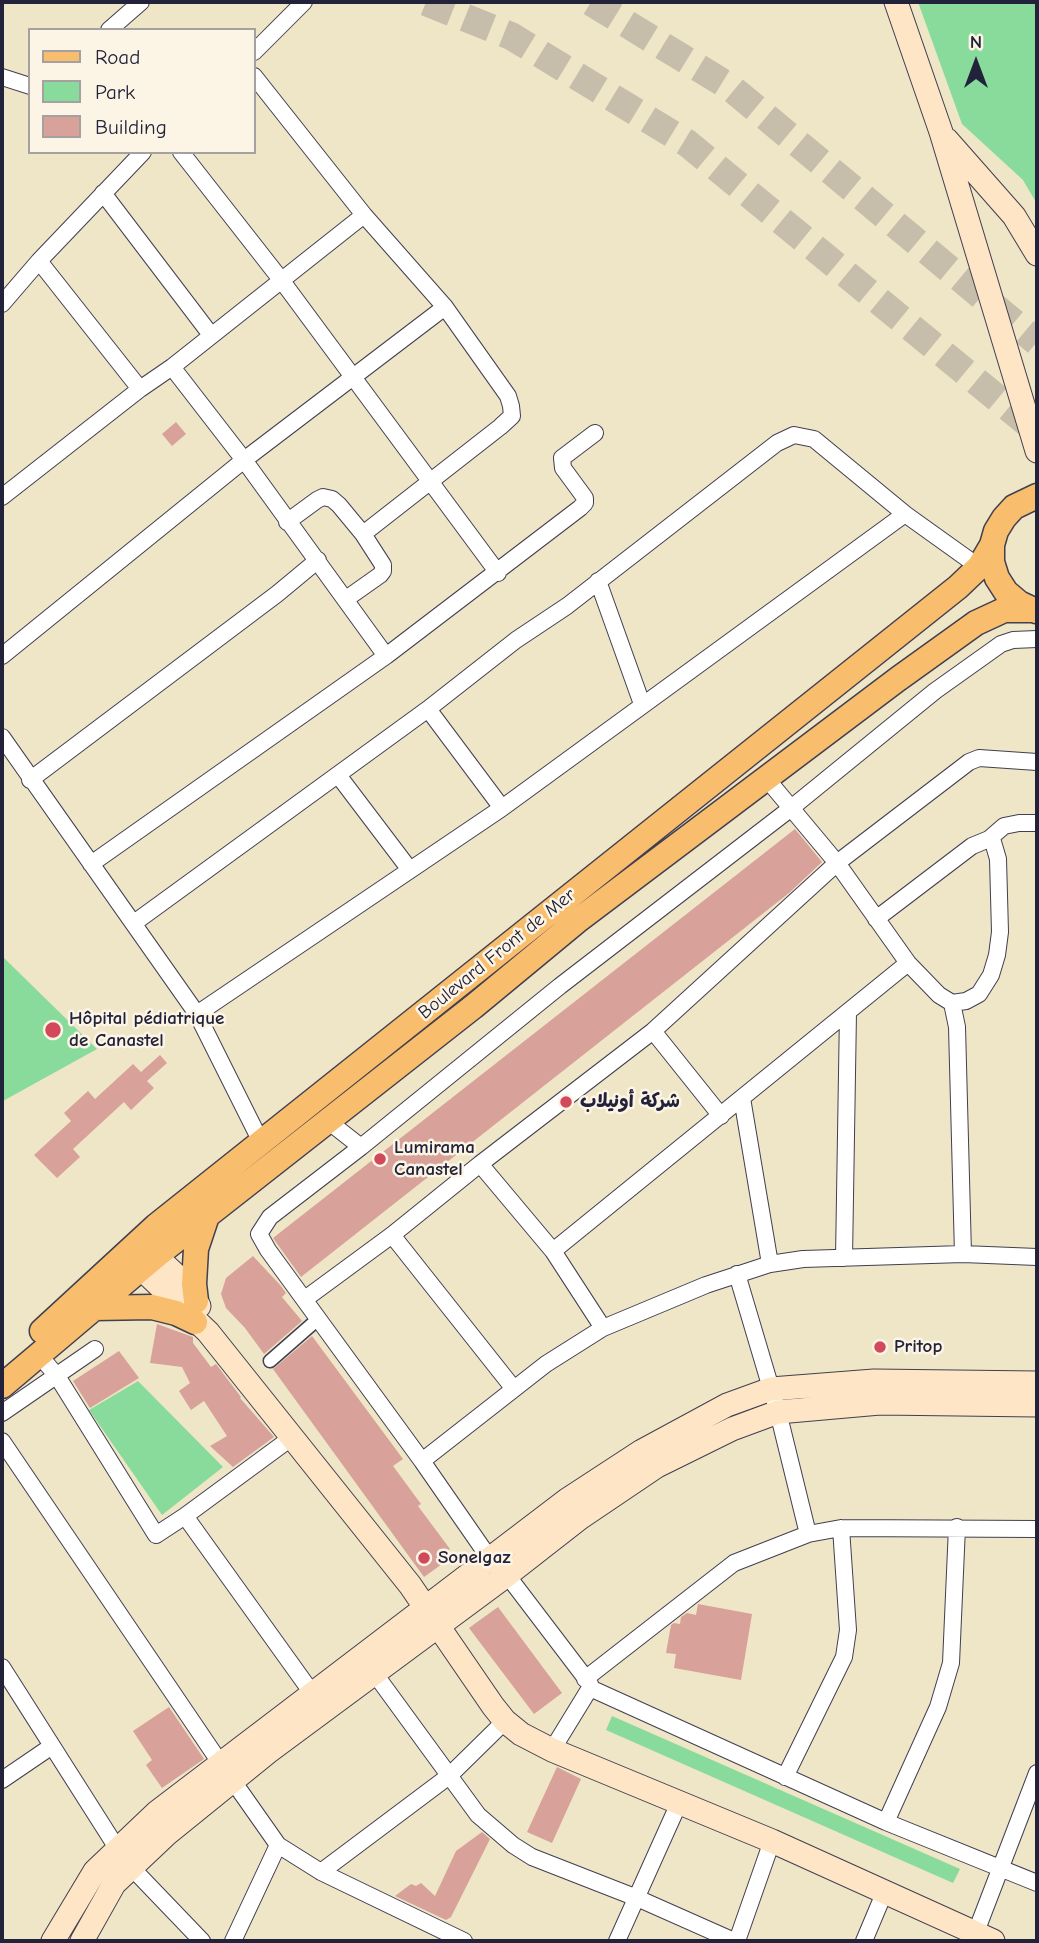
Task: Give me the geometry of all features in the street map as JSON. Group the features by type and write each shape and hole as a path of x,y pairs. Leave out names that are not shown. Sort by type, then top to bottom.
{"main road":[{"path":"896,2 941,132 1037,451"},
{"path":"941,132 1014,216 1037,254"},
{"name":"Boulevard Front de Mer","path":"140,1254 261,1142 958,587 979,567 1004,518 1014,507 1037,496"},
{"path":"992,545 992,562 997,578 1006,592 1019,603 1036,611"},
{"path":"2,1365 140,1254 207,1216 577,921 976,623 1004,610 1036,611"},
{"path":"200,1319 194,1284 196,1249 207,1216"},
{"path":"140,1254 200,1319 432,1616 505,1721 536,1743 772,1841 988,1939"},
{"path":"2,1386 93,1308 109,1281"},
{"path":"93,1308 152,1307 200,1319"},
{"path":"53,1941 95,1871 156,1813 227,1772 375,1674 490,1559 567,1500 642,1451 727,1405 771,1390 874,1381 1037,1383"},
{"path":"82,1941 114,1884 227,1772 312,1693 432,1616 507,1575 580,1518 657,1466 732,1429 778,1412 880,1403 1037,1405"}],"street":[{"path":"111,28 141,2"},
{"path":"256,50 304,2"},
{"path":"2,76 28,85"},
{"path":"256,79 364,215 445,307 508,396 512,416 363,534"},
{"path":"2,304 39,261 142,154"},
{"path":"183,154 282,281 498,573"},
{"path":"103,193 211,335"},
{"path":"2,497 364,215"},
{"path":"39,261 140,389"},
{"path":"2,656 244,460 445,307"},
{"path":"172,367 244,460 386,656"},
{"path":"91,864 386,656 498,573 585,503 584,495 561,461 563,456 595,433"},
{"path":"134,923 428,709 516,640 567,606 777,443 794,435 814,439 905,514 979,567"},
{"path":"287,522 323,497 340,505 363,534 383,565 383,571 346,599"},
{"path":"197,1014 502,808 905,514"},
{"path":"30,779 257,610 318,560"},
{"path":"598,581 642,704"},
{"path":"1037,639 1013,640 1001,644 935,691 270,1217 260,1234 268,1250 490,1559 507,1575 588,1684 886,1822 1037,1883"},
{"path":"428,709 502,808"},
{"path":"2,737 197,1014 261,1142"},
{"path":"305,1299 392,1235 653,1031 837,863 974,759 1037,762"},
{"path":"338,775 410,870"},
{"path":"766,778 837,863 908,963 939,995 952,1003 966,1001 979,994 991,975 997,955 1000,932 998,859 996,847 989,839"},
{"path":"876,919 972,846 989,839 1004,826 1019,822 1037,823"},
{"path":"553,1251 908,963"},
{"path":"952,1003 957,1027 963,1254"},
{"path":"844,1258 848,1012"},
{"path":"653,1031 721,1115"},
{"path":"742,1098 771,1264"},
{"path":"328,1121 361,1147"},
{"path":"480,1164 553,1251 603,1328"},
{"path":"392,1235 514,1390"},
{"path":"422,1461 546,1364 603,1328 737,1274 771,1264 803,1259 963,1254 1037,1257"},
{"path":"737,1274 778,1412 808,1534"},
{"path":"270,1362 318,1319"},
{"path":"2,1413 95,1349"},
{"path":"39,1355 57,1377 156,1535 291,1437"},
{"path":"2,1441 278,1844 321,1872 464,1941"},
{"path":"185,1516 312,1693"},
{"path":"886,1822 938,1707 951,1663 957,1527"},
{"path":"785,1777 844,1657 848,1630 841,1528"},
{"path":"552,1750 588,1684 734,1563 808,1534 841,1528 1037,1529"},
{"path":"2,1667 117,1848"},
{"path":"375,1674 478,1815 513,1845 532,1857 736,1941 772,1841"},
{"path":"321,1872 449,1776 505,1721"},
{"path":"2,1780 52,1746"},
{"path":"988,1939 1000,1867 1037,1773"},
{"path":"618,1941 679,1802"},
{"path":"233,1941 278,1844"},
{"path":"132,1868 202,1941"},
{"path":"864,1941 885,1891"}],"green space":[{"path":"918,2 1037,2 1037,204 1023,180 962,124"},
{"path":"2,956 97,1049 3,1101 2,1100"},
{"path":"138,1381 223,1467 162,1515 89,1410"},
{"path":"612,1716 960,1869 953,1883 606,1730"}],"building":[{"path":"176,422 186,434 172,446 162,434"},
{"path":"795,829 822,862 789,893 301,1277 273,1238"},
{"path":"160,1055 167,1063 147,1081 154,1088 131,1110 124,1102 73,1149 80,1157 57,1178 34,1155 71,1121 64,1113 88,1091 95,1099 133,1064 141,1072"},
{"path":"253,1256 281,1286 286,1293 282,1297 302,1321 264,1354 226,1308 221,1294 226,1278"},
{"path":"157,1324 193,1337 193,1343 211,1367 216,1364 240,1398 274,1437 233,1467 210,1446 227,1436 204,1401 191,1410 179,1391 190,1383 182,1367 150,1363"},
{"path":"312,1336 403,1459 393,1466 450,1549 444,1553 449,1559 424,1577 273,1369"},
{"path":"119,1351 139,1378 90,1408 73,1381"},
{"path":"698,1604 752,1614 741,1680 674,1668 676,1654 666,1653 671,1625 680,1624 681,1617 687,1613 696,1615"},
{"path":"498,1607 562,1693 534,1714 469,1628"},
{"path":"169,1707 204,1759 162,1788 146,1765 152,1760 133,1731"},
{"path":"557,1767 581,1779 552,1843 527,1832"},
{"path":"482,1832 490,1839 451,1917 446,1920 395,1896 411,1884 416,1886 421,1883 435,1896 456,1851"}],"tunnel":[{"path":"426,2 511,36 687,143 1037,431"},
{"path":"591,2 730,87 1037,342"}],"place":[{"name":"Hôpital pédiatrique de Canastel","path":"53,1030"},
{"name":"شركة أونيلاب","path":"566,1102"},
{"name":"Lumirama Canastel","path":"380,1159"},
{"name":"Pritop","path":"880,1347"},
{"name":"Sonelgaz","path":"424,1558"}]}
